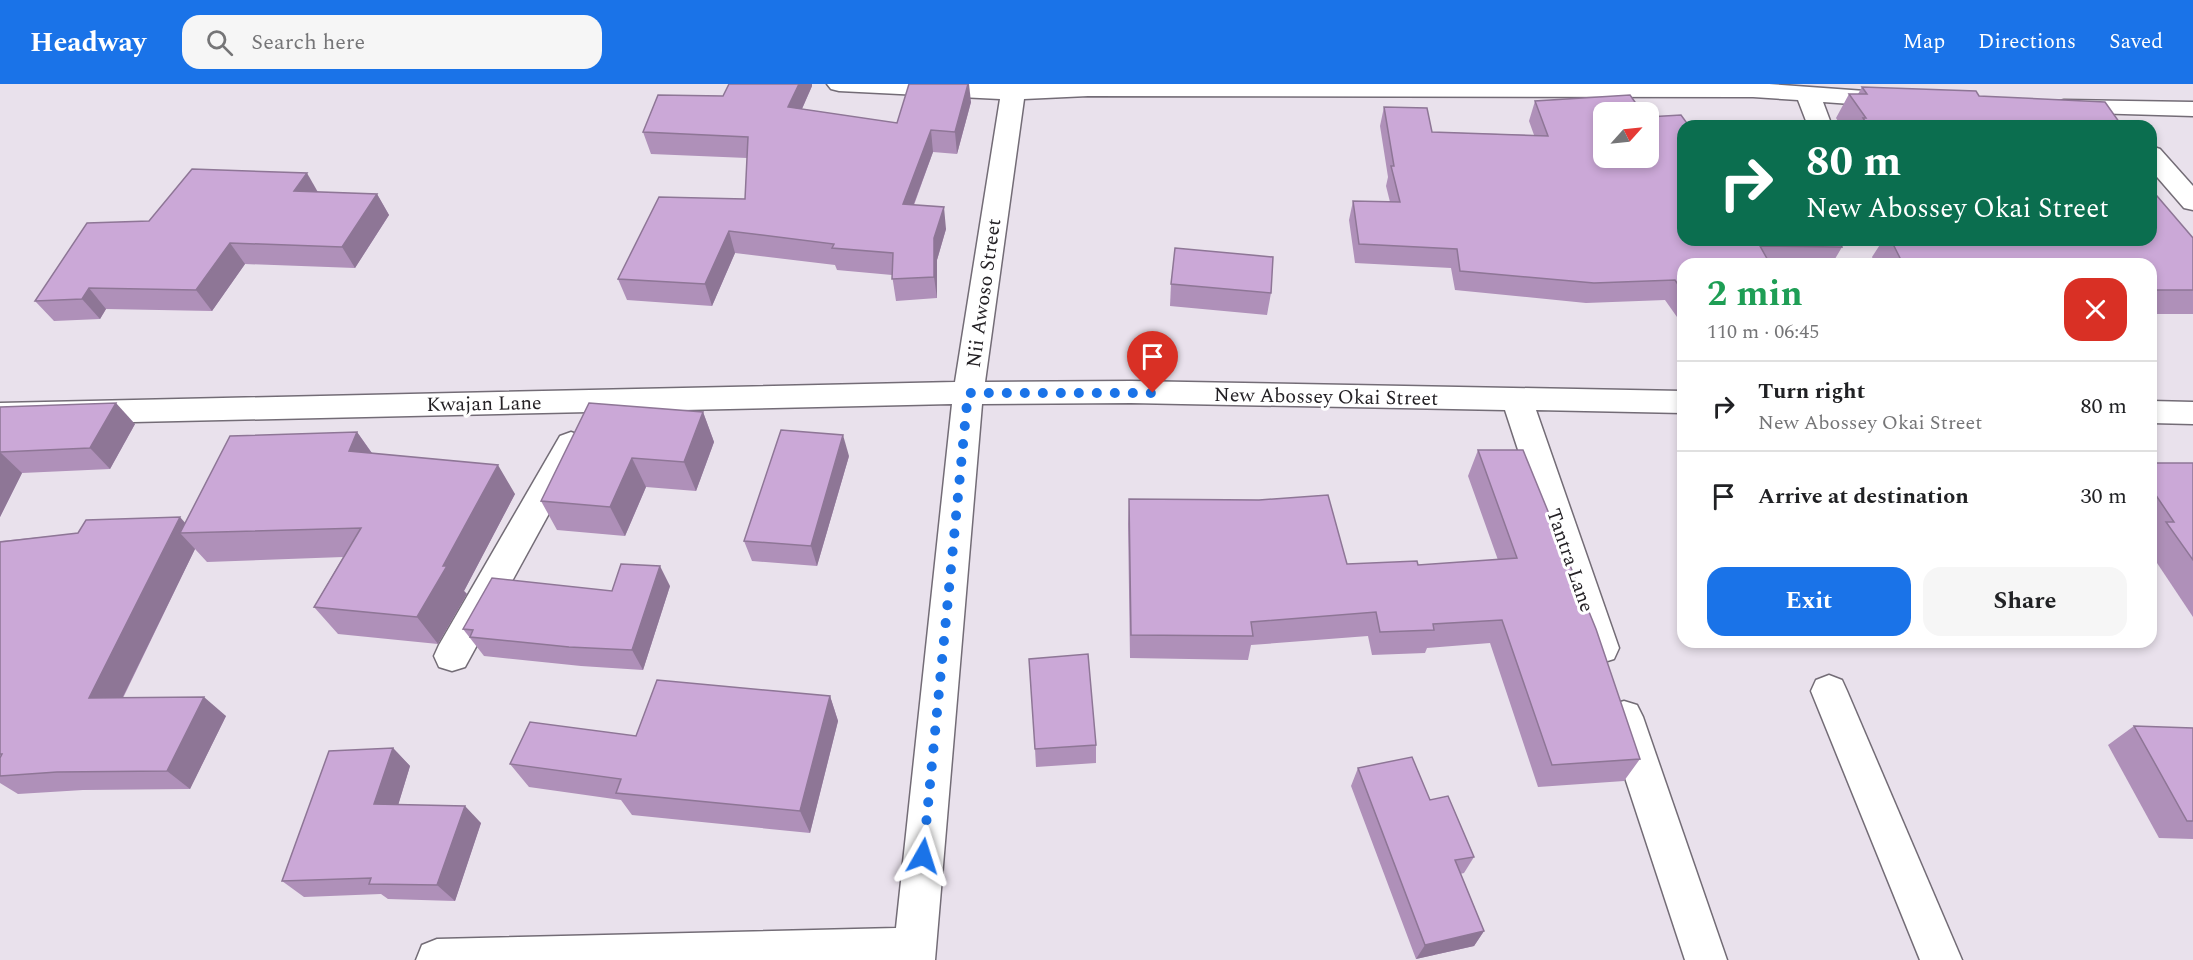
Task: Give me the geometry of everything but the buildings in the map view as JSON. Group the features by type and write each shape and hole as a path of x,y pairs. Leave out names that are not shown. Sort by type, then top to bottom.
{"street":[{"path":"840,84 1012,92 1089,86 1752,87 1912,102"},
{"path":"2094,84 2122,120"},
{"name":"Nii Awoso Street","path":"914,954 968,393 1012,92"},
{"path":"1808,94 1818,120"},
{"path":"2040,107 2193,109"},
{"path":"2157,161 2193,202"},
{"name":"New Abossey Okai Street","path":"968,393 1131,392 1677,402"},
{"name":"Kwajan Lane","path":"0,414 968,393"},
{"name":"Tantra Lane","path":"1517,399 1706,960"},
{"path":"452,656 596,401"},
{"path":"2157,412 2193,413"},
{"path":"1829,691 1941,960"},
{"path":"437,960 914,954"}],"route":[{"path":"923,856 968,393 1153,393"}]}
